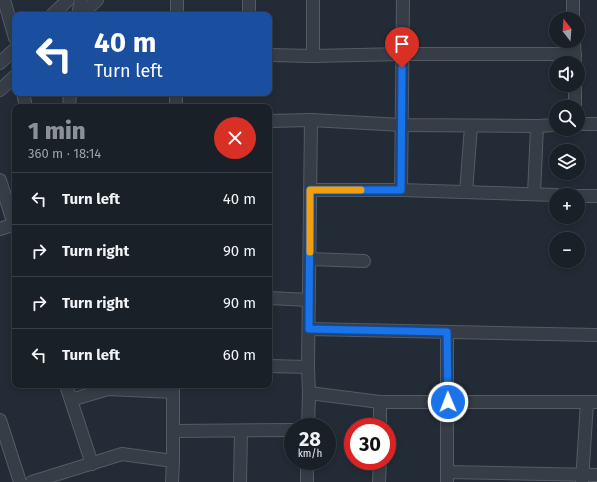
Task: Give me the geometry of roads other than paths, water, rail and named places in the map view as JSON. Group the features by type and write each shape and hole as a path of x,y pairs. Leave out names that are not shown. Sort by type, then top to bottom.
{"street":[{"path":"4,0 12,28"},
{"path":"55,12 68,0"},
{"path":"79,12 81,0"},
{"path":"83,12 97,0"},
{"path":"177,0 177,12"},
{"path":"249,0 249,12"},
{"path":"313,0 313,56"},
{"path":"401,190 403,0"},
{"path":"573,0 573,12"},
{"path":"0,63 12,52"},
{"path":"272,55 313,56 402,54 549,57"},
{"path":"0,90 12,79"},
{"path":"308,418 310,120"},
{"path":"272,121 310,120 402,125 549,125"},
{"path":"585,124 597,124"},
{"path":"466,192 471,126"},
{"path":"534,194 537,126"},
{"path":"0,180 12,216"},
{"path":"310,190 401,190 549,195"},
{"path":"585,196 597,196"},
{"path":"0,229 12,226"},
{"path":"310,259 364,261"},
{"path":"272,298 309,300"},
{"path":"309,329 597,335"},
{"path":"447,332 447,477 582,478 597,475"},
{"path":"272,366 308,367"},
{"path":"67,388 92,464"},
{"path":"71,400 108,389 173,388 172,482"},
{"path":"309,393 380,402 592,402 582,478"},
{"path":"380,402 380,418"},
{"path":"0,420 20,482"},
{"path":"172,431 284,430"},
{"path":"240,482 241,431"},
{"path":"32,482 122,454 173,461"},
{"path":"307,470 307,482"},
{"path":"380,470 380,482"}]}
